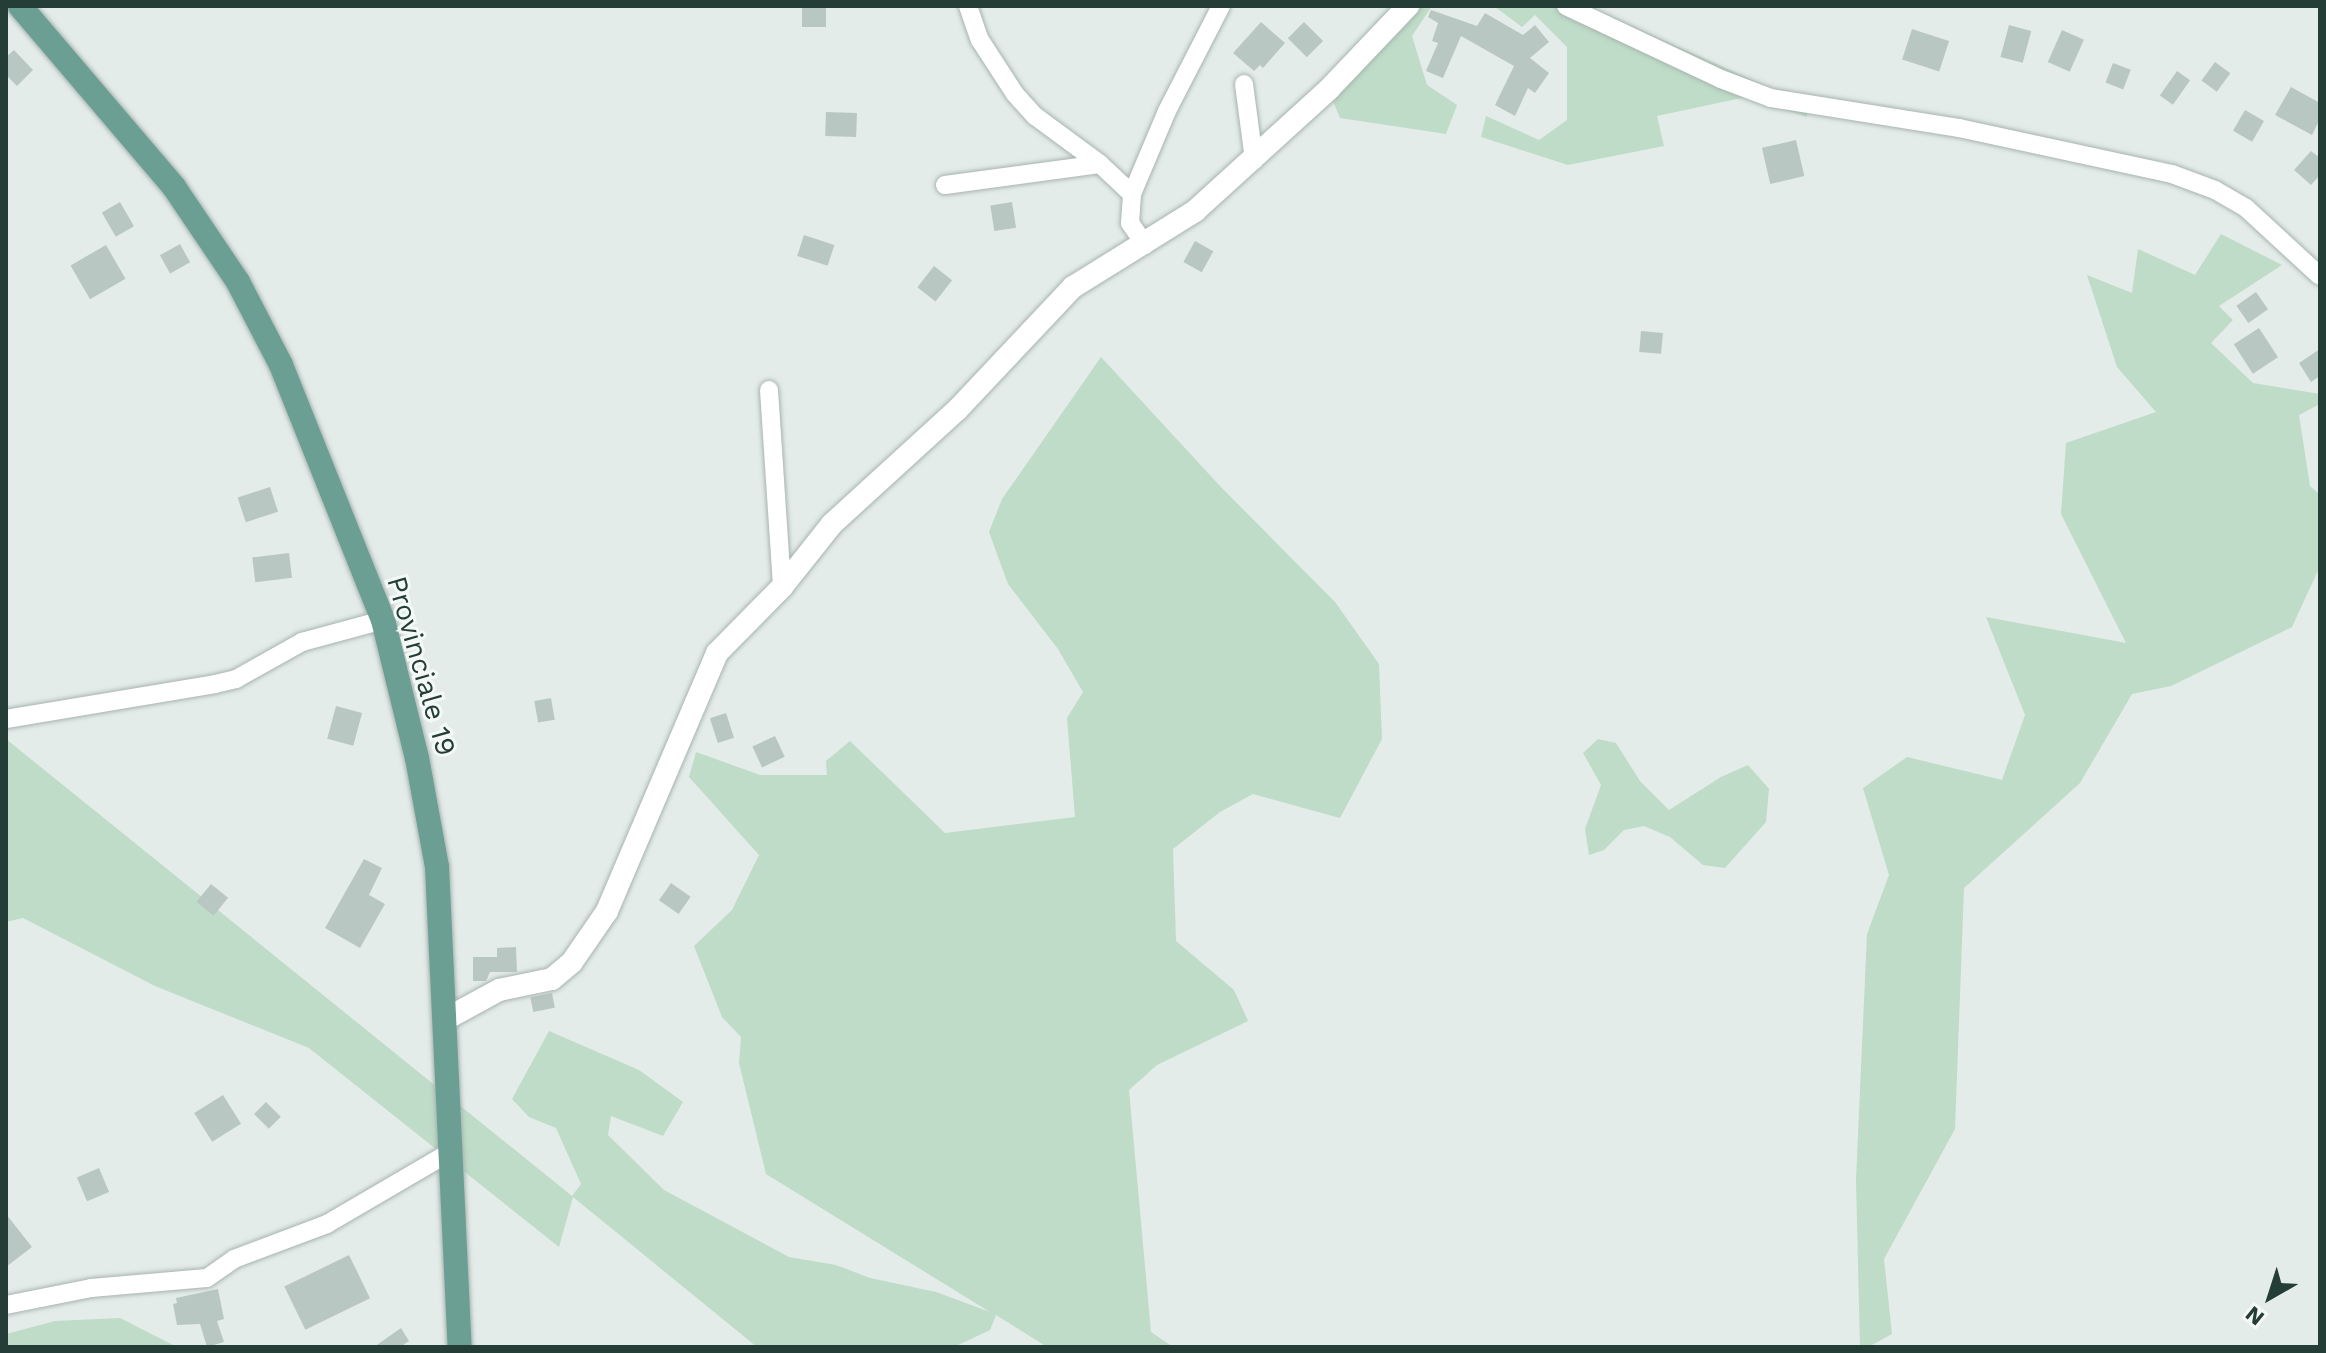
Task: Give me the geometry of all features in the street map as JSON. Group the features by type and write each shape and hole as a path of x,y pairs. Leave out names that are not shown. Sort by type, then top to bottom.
{"main road":[{"name":"Provinciale 19","path":"20,6 166,177 238,282 281,365 383,620 417,758 437,867 460,1347"}],"street":[{"path":"968,6 980,40 1015,94 1035,116 1100,164 1132,194"},
{"path":"1145,245 1130,223 1132,194 1167,111 1221,6"},
{"path":"444,1020 499,990 552,979 580,952 615,893 717,653 782,587 832,524 957,410 1073,287 1145,245 1195,211 1254,160 1408,6"},
{"path":"1566,6 1771,98 1959,128 2172,174 2215,190 2246,208 2320,276"},
{"path":"1244,84 1254,160"},
{"path":"945,185 1100,164"},
{"path":"769,390 782,587"},
{"path":"6,719 236,679 302,642 383,620"},
{"path":"6,1305 91,1288 207,1278 234,1259 327,1224 452,1151"}],"green space":[{"path":"1409,6 1432,6 1412,36 1427,85 1457,105 1446,134 1340,118 1330,94"},
{"path":"1494,6 1587,6 1808,105 1807,117 1746,97 1657,116 1664,146 1568,165 1481,137 1486,116 1539,140 1567,120 1567,47 1535,15 1522,27"},
{"path":"2221,234 2282,265 2219,306 2233,320 2211,343 2253,383 2320,394 2320,404 2299,415 2310,486 2320,495 2320,566 2292,627 2171,686 2132,694 2080,783 1964,888 1955,1129 1884,1259 1892,1334 1868,1347 1860,1347 1856,1180 1867,934 1889,875 1863,788 1907,757 2002,780 2025,715 1986,617 2126,643 2061,514 2066,443 2156,412 2117,367 2087,275 2132,293 2138,249 2195,275"},
{"path":"1101,357 1219,485 1335,602 1379,664 1382,739 1340,818 1253,794 1220,812 1173,849 1176,941 1234,990 1248,1021 1157,1065 1129,1090 1151,1332 1173,1347 1047,1347 996,1315 990,1330 954,1347 757,1347 573,1197 559,1247 309,1048 155,986 23,918 6,922 6,739 572,1196 581,1184 556,1128 529,1117 512,1099 549,1031 639,1070 683,1102 663,1136 611,1116 608,1135 664,1190 789,1257 836,1265 870,1278 936,1292 990,1312 766,1174 739,1063 741,1037 722,1017 694,946 732,910 759,855 689,777 696,752 760,775 827,775 826,761 850,741 945,833 1075,817 1067,718 1083,692 1058,649 1008,584 989,532 1002,499"},
{"path":"1598,739 1616,743 1640,781 1669,810 1721,777 1748,765 1769,789 1766,822 1725,868 1703,865 1670,837 1644,826 1624,830 1604,850 1589,855 1585,829 1601,785 1583,753"},
{"path":"120,1318 177,1347 6,1347 6,1334 55,1321"}],"building":[{"path":"802,6 826,6 826,27 802,27"},
{"path":"1431,10 1477,26 1485,13 1523,35 1535,25 1549,42 1530,58 1549,73 1535,93 1528,88 1515,116 1495,105 1514,66 1461,36 1443,78 1426,71 1438,43 1432,41 1438,23 1428,17"},
{"path":"1261,22 1285,43 1263,68 1260,65 1254,71 1233,53"},
{"path":"1304,22 1323,41 1307,57 1288,38"},
{"path":"2009,25 2031,31 2023,63 2000,57"},
{"path":"1912,29 1949,41 1939,71 1902,59"},
{"path":"2062,30 2084,40 2070,72 2048,62"},
{"path":"14,50 33,70 17,86 6,75 6,57"},
{"path":"2215,62 2230,73 2217,92 2201,81"},
{"path":"2113,63 2131,70 2123,89 2105,83"},
{"path":"2177,71 2190,80 2173,105 2160,96"},
{"path":"2291,87 2320,103 2320,119 2312,135 2275,115"},
{"path":"2245,110 2264,121 2252,142 2233,131"},
{"path":"826,112 857,113 856,137 825,136"},
{"path":"1796,140 1804,176 1770,184 1762,148"},
{"path":"2311,151 2320,158 2320,175 2311,185 2294,170"},
{"path":"120,202 134,226 116,237 102,212"},
{"path":"1012,202 1016,228 994,231 990,205"},
{"path":"804,235 834,245 828,266 797,256"},
{"path":"1195,241 1213,251 1202,272 1183,262"},
{"path":"180,244 190,262 170,274 160,255"},
{"path":"106,245 126,279 90,299 70,266"},
{"path":"934,266 952,280 936,301 917,287"},
{"path":"2256,292 2268,309 2248,323 2236,306"},
{"path":"2259,328 2278,357 2253,374 2234,344"},
{"path":"1641,331 1663,333 1661,354 1639,352"},
{"path":"2320,349 2320,376 2311,382 2299,363"},
{"path":"270,487 278,512 246,522 238,498"},
{"path":"289,553 292,578 255,582 252,558"},
{"path":"551,698 555,720 538,723 534,701"},
{"path":"336,706 362,713 353,746 327,739"},
{"path":"726,713 734,738 718,743 710,718"},
{"path":"775,736 785,757 762,767 752,747"},
{"path":"364,859 382,868 369,895 385,904 360,948 325,928"},
{"path":"671,883 691,897 679,914 659,900"},
{"path":"211,884 228,898 214,916 197,902"},
{"path":"516,947 517,972 490,972 486,981 473,981 473,957 497,957 497,948"},
{"path":"552,993 555,1008 533,1012 530,997"},
{"path":"223,1095 241,1124 212,1142 194,1113"},
{"path":"266,1102 281,1117 269,1129 254,1114"},
{"path":"99,1168 109,1192 87,1201 77,1177"},
{"path":"6,1214 32,1247 6,1267"},
{"path":"349,1255 370,1298 305,1330 284,1287"},
{"path":"218,1289 224,1319 217,1321 224,1342 207,1347 200,1324 177,1325 173,1304 177,1303 176,1298"},
{"path":"401,1328 409,1341 400,1347 374,1347"}]}
